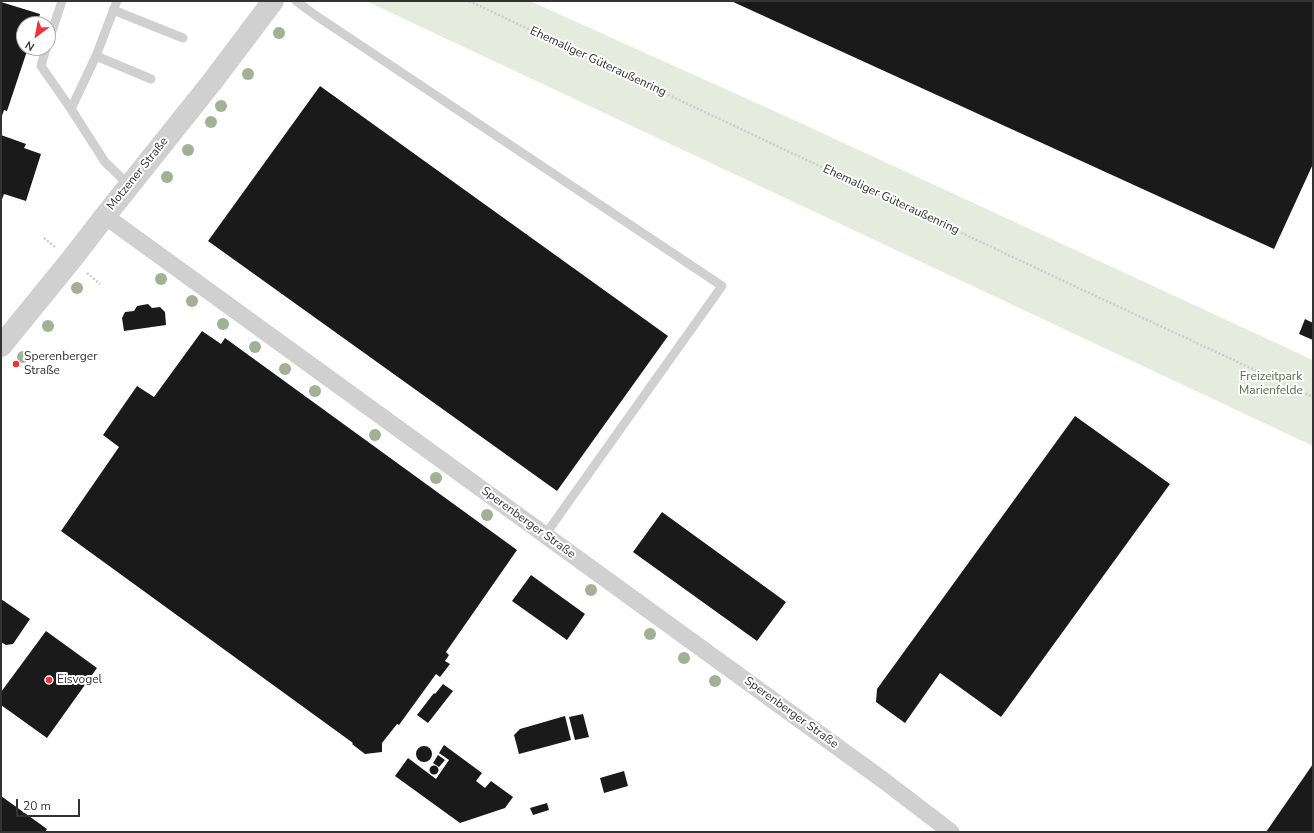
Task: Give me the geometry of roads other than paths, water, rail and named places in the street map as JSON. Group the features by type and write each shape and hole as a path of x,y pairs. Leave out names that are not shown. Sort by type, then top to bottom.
{"street":[{"name":"Motzener Straße","path":"1,346 212,82 273,1"},
{"name":"Sperenberger Straße","path":"105,216 883,780 951,832"}],"lane":[{"path":"56,19 62,1"},
{"path":"296,1 722,286 545,535"},
{"path":"71,109 96,56 115,5 183,38"},
{"path":"44,56 41,66 105,162 130,186"},
{"path":"96,56 151,79"}],"place":[{"name":"Sperenberger Straße","path":"16,364"},
{"name":"Eisvogel","path":"49,680"}],"park label":[{"name":"Freizeitpark Marienfelde","path":"1271,384"}]}
